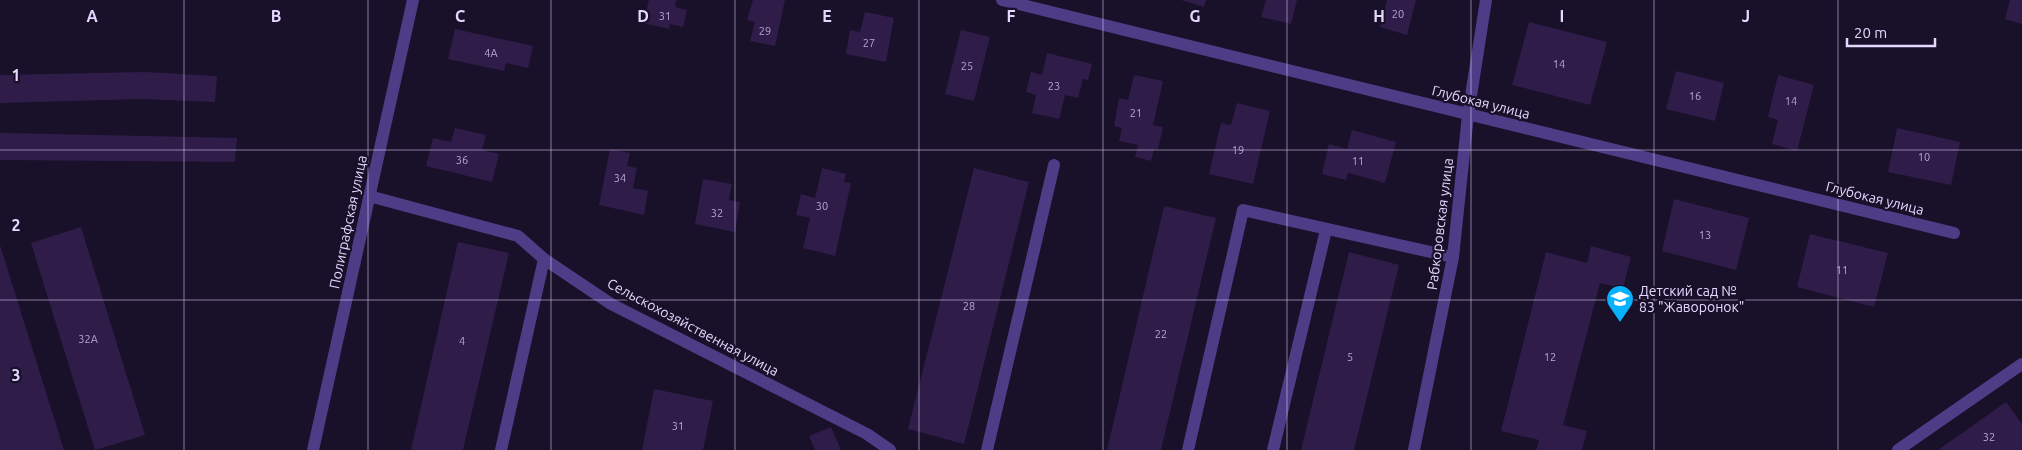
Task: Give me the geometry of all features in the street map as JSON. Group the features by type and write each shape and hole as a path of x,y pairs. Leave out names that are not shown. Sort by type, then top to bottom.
{"street":[{"name":"Полиграфская улица","path":"313,450 414,0"},
{"name":"Глубокая улица","path":"1002,0 1954,233"},
{"name":"Рабкоровская улица","path":"1414,450 1453,257 1468,115 1486,0"},
{"path":"987,450 1054,165"},
{"name":"Сельскохозяйственная улица","path":"369,196 518,236 544,259 611,304 867,434 890,450"},
{"path":"1188,450 1243,210 1453,257"},
{"path":"1273,450 1326,230"},
{"path":"501,450 544,259"},
{"path":"1898,450 2020,370"}],"building":[{"path":"649,0 676,0 675,7 687,10 683,27 670,24 669,29 643,23"},
{"path":"753,0 785,0 775,46 750,41 755,22 747,20"},
{"path":"1181,0 1206,0 1204,7"},
{"path":"1266,0 1297,0 1291,24 1261,17"},
{"path":"1387,0 1416,0 1407,35 1380,27"},
{"path":"2010,0 2022,0 2022,24 2005,19"},
{"path":"865,12 894,18 886,62 846,54 850,30 860,32"},
{"path":"1529,22 1607,42 1590,105 1512,85"},
{"path":"455,29 533,46 528,68 506,63 504,71 448,59"},
{"path":"961,30 990,37 974,101 945,94"},
{"path":"1047,53 1092,64 1088,80 1083,79 1078,98 1065,95 1059,119 1032,113 1036,95 1026,92 1031,72 1042,75"},
{"path":"1676,71 1724,83 1715,121 1666,109"},
{"path":"145,72 217,76 215,102 142,99 0,103 0,75"},
{"path":"1134,75 1163,81 1153,125 1163,127 1158,149 1154,149 1151,161 1135,157 1138,145 1119,141 1122,128 1114,126 1119,98 1128,100"},
{"path":"1778,75 1814,85 1797,151 1772,144 1778,120 1768,117"},
{"path":"1237,103 1270,111 1253,184 1209,174 1221,123 1231,125"},
{"path":"455,128 486,135 482,150 499,154 492,182 426,166 433,138 451,142"},
{"path":"1897,128 1960,142 1951,185 1888,172"},
{"path":"1352,130 1396,142 1385,183 1348,173 1346,180 1322,174 1329,144 1347,149"},
{"path":"0,133 237,138 235,162 0,160"},
{"path":"610,149 630,153 627,166 637,168 633,188 648,191 644,215 599,205"},
{"path":"822,168 846,174 844,182 851,183 835,256 803,248 810,218 796,215 801,194 815,198"},
{"path":"974,168 1029,182 964,444 908,429"},
{"path":"703,179 732,184 729,200 740,202 735,232 695,224"},
{"path":"1674,199 1749,218 1736,270 1662,251"},
{"path":"1164,206 1216,218 1161,450 1107,450"},
{"path":"81,227 145,435 95,450 31,243"},
{"path":"1810,234 1888,253 1874,307 1797,287"},
{"path":"458,242 509,253 463,450 411,450"},
{"path":"0,245 64,450 0,450"},
{"path":"1591,246 1631,257 1623,288 1600,283 1563,425 1587,431 1582,450 1536,450 1539,440 1501,431 1546,252 1587,263"},
{"path":"1349,252 1399,265 1354,450 1301,450"},
{"path":"654,389 713,401 703,450 642,450"},
{"path":"2006,402 2022,424 2022,450 1938,450"},
{"path":"831,427 841,450 815,450 809,436"}],"place":[{"name":"Детский сад № 83 \"Жаворонок\"","path":"1620,323"}]}
